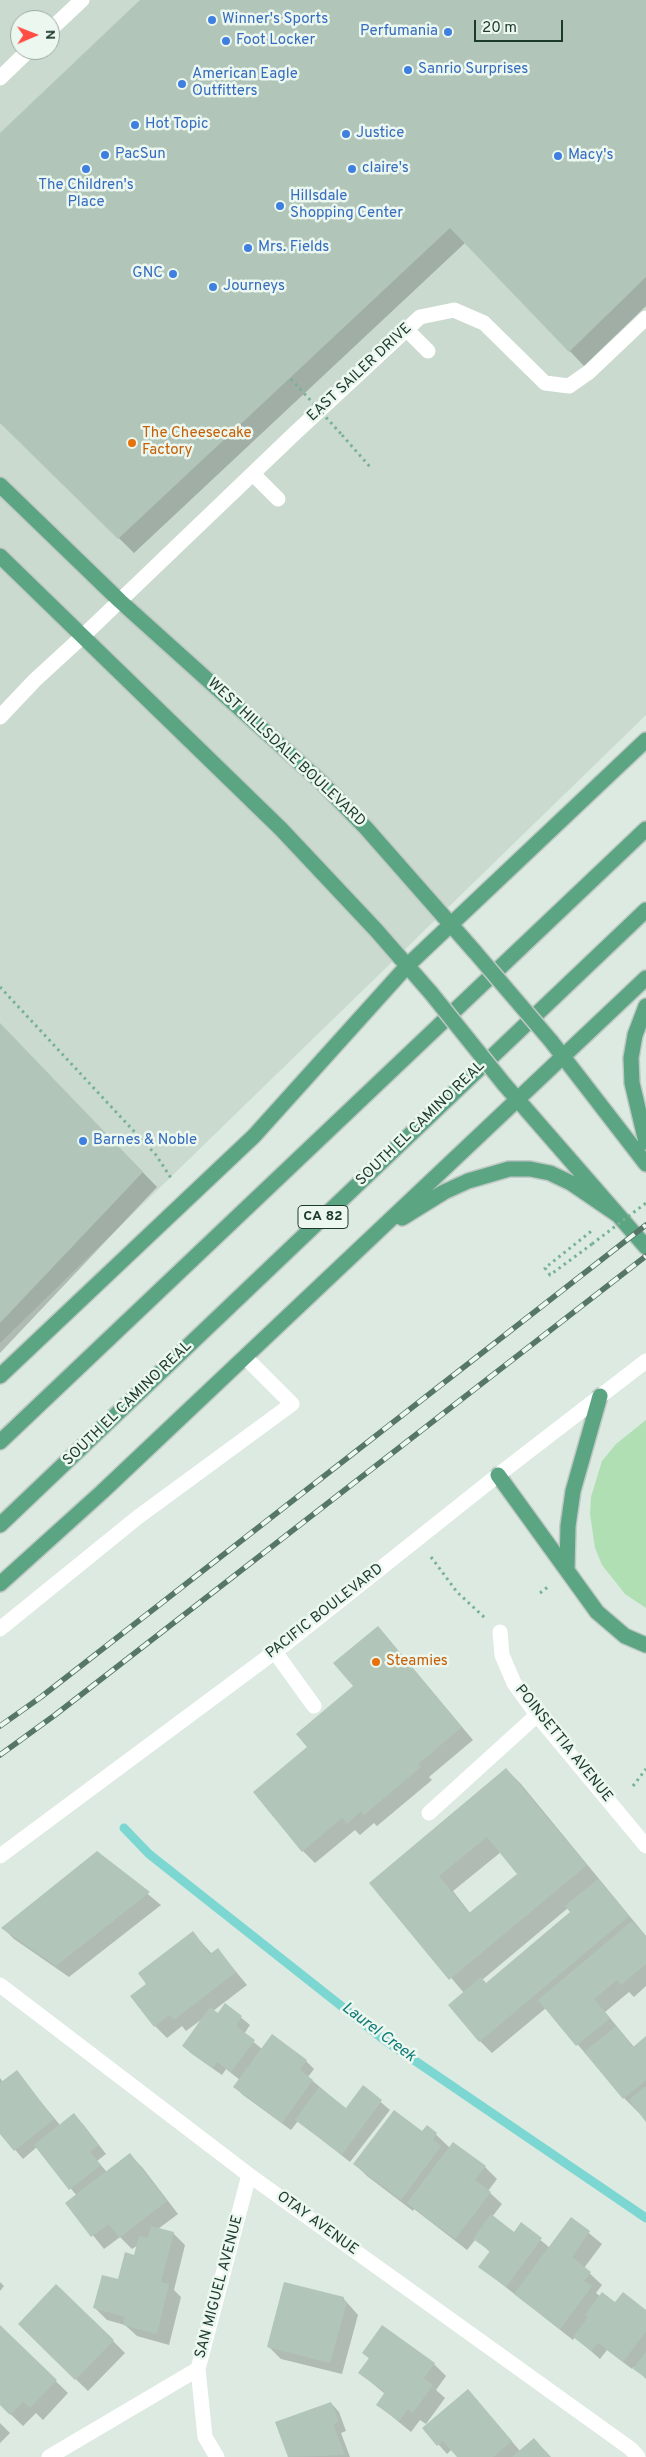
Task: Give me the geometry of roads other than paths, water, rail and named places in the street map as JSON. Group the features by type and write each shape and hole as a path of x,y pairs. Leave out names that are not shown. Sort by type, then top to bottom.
{"main road":[{"name":"WEST HILLSDALE BOULEVARD","path":"0,485 120,601 320,782 366,828 452,923 551,1041 646,1164"},
{"path":"0,556 281,829 408,965 504,1084 646,1247"},
{"path":"0,1376 254,1136 408,965 646,740"},
{"path":"0,1442 646,829"},
{"name":"SOUTH EL CAMINO REAL","path":"0,1525 646,910"},
{"path":"0,1584 245,1357 646,978"},
{"path":"646,1006 635,1035 631,1058 632,1083 646,1142"},
{"path":"377,1232 444,1192 488,1173 509,1168 530,1169 550,1173 571,1183 618,1214"},
{"path":"567,1570 568,1526 576,1474 600,1396"},
{"path":"498,1475 597,1612 626,1636 646,1645"}],"street":[{"path":"60,21 82,0"},
{"path":"0,78 19,60"},
{"name":"EAST SAILER DRIVE","path":"0,717 35,680 420,318 454,310 484,323 545,383 569,386 608,365 646,318"},
{"path":"407,330 428,351"},
{"path":"253,474 278,499"},
{"path":"0,1629 138,1517 292,1404 245,1357"},
{"name":"PACIFIC BOULEVARD","path":"0,1856 275,1652 498,1475 646,1361"},
{"name":"POINSETTIA AVENUE","path":"500,1632 502,1655 514,1682 537,1715 646,1846"},
{"path":"275,1652 314,1706"},
{"path":"429,1813 537,1715"},
{"name":"OTAY AVENUE","path":"0,1985 249,2175 631,2449 638,2457"},
{"name":"SAN MIGUEL AVENUE","path":"218,2457 206,2437 198,2369 249,2175"},
{"path":"49,2457 198,2369"}],"waterway":[{"name":"Laurel Creek","path":"124,1828 149,1854 383,2039 646,2218"}],"railway":[{"path":"0,1726 41,1697 646,1225"},
{"path":"0,1755 55,1715 646,1256"}],"place":[{"name":"Winner's Sports","path":"212,20"},
{"name":"Perfumania","path":"448,32"},
{"name":"Foot Locker","path":"226,41"},
{"name":"Sanrio Surprises","path":"408,70"},
{"name":"American Eagle Outfitters","path":"182,84"},
{"name":"Hot Topic","path":"135,125"},
{"name":"Justice","path":"346,134"},
{"name":"PacSun","path":"105,155"},
{"name":"Macy's","path":"558,156"},
{"name":"The Children's Place","path":"86,169"},
{"name":"claire's","path":"352,169"},
{"name":"Hillsdale Shopping Center","path":"280,206"},
{"name":"Mrs. Fields","path":"248,248"},
{"name":"GNC","path":"173,274"},
{"name":"Journeys","path":"213,287"},
{"name":"The Cheesecake Factory","path":"132,443"},
{"name":"Barnes & Noble","path":"83,1141"},
{"name":"Steamies","path":"376,1662"}]}
